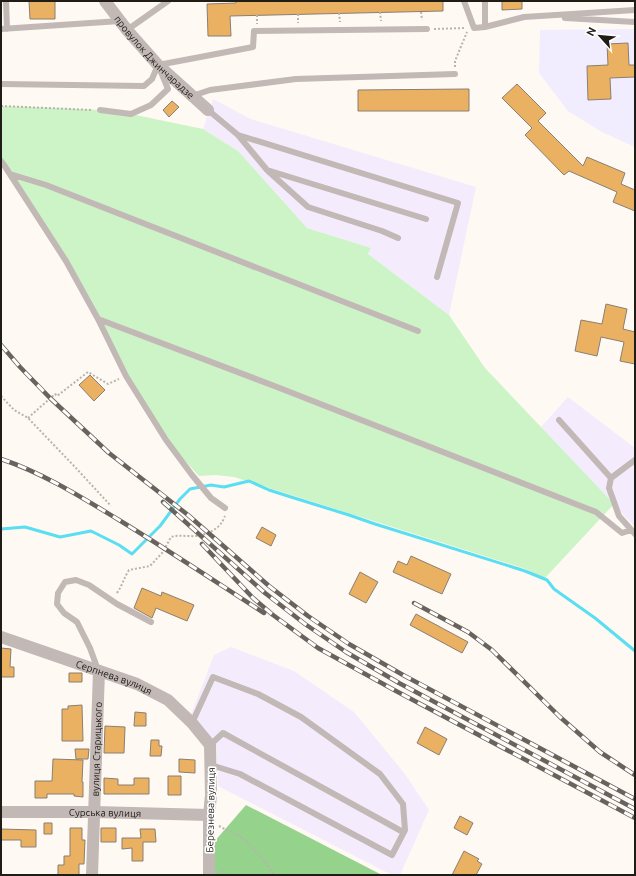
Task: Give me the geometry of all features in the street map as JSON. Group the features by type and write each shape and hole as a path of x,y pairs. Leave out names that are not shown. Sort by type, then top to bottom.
{"street":[{"name":"провулок Джинчарадзе","path":"105,1 123,26 158,65 208,110"},
{"name":"Серпнева вулиця","path":"1,637 137,684 168,700 192,723 210,745"},
{"name":"вулиця Старицького","path":"92,875 99,671"},
{"name":"Березнева вулиця","path":"209,875 209,818 211,795 210,745"},
{"name":"Сурська вулиця","path":"1,812 94,812 209,818"}],"lane":[{"path":"6,1 4,29 123,26 168,1"},
{"path":"464,1 474,28 485,27 524,17 635,10"},
{"path":"485,1 485,27"},
{"path":"537,16 635,22"},
{"path":"158,65 253,47 254,31 427,29"},
{"path":"1,84 144,86 152,79 158,65"},
{"path":"100,110 131,114 151,105 168,89 158,65"},
{"path":"192,96 210,90 296,79 455,74"},
{"path":"208,110 238,135 267,170 308,207 382,231 398,238"},
{"path":"238,135 458,203 437,277"},
{"path":"1,161 66,262 98,319 126,376 166,440 211,498 225,508"},
{"path":"267,170 426,219"},
{"path":"10,174 46,185 418,331"},
{"path":"98,319 277,387 596,512 622,533 633,532"},
{"path":"559,420 611,478"},
{"path":"633,532 618,516 609,488 611,478 635,460"},
{"path":"99,671 90,648 77,622 64,613 57,604 58,593 65,582 76,580 89,585 116,604 151,622"},
{"path":"192,723 213,677 258,694 300,717 380,774 403,804 405,830 392,855 240,774 211,765"},
{"path":"210,745 223,733 403,832"}],"path":[{"path":"427,29 469,28 455,61 455,74"},
{"path":"1,106 100,110"},
{"path":"28,418 55,394 57,396 88,372 108,384 126,376"},
{"path":"1,396 14,410 28,418 75,466 111,506"},
{"path":"111,600 120,590 129,570 150,566 163,552 171,537 178,535 191,537 205,534 217,527 222,523 225,515 225,508"},
{"path":"209,818 244,839 265,861 274,875"}],"shaded area":[{"path":"635,29 635,147 602,132 568,111 539,73 540,30"},
{"path":"213,99 251,119 476,187 449,315 368,254 371,248 307,228 238,151 203,129"},
{"path":"568,397 635,448 635,527 541,427"},
{"path":"231,647 294,671 354,712 405,774 429,810 400,875 392,875 218,786 216,746 187,725 214,655"}],"green space":[{"path":"1,106 100,110 131,114 203,129 238,151 307,228 371,248 368,254 449,315 485,368 614,504 544,579 526,569 234,477 215,475 199,476 166,440 126,376 98,319 1,161"},
{"path":"246,805 382,875 214,875 214,842"}],"building":[{"path":"29,1 55,1 55,19 30,19"},
{"path":"236,1 443,1 443,11 230,16 231,36 208,36 207,4 236,3"},
{"path":"502,1 522,1 522,9 502,10"},
{"path":"628,43 629,65 635,65 635,77 610,78 611,99 588,100 587,66 608,65 607,44"},
{"path":"517,84 546,113 538,121 583,166 587,157 625,173 621,184 635,190 635,211 613,202 617,192 569,171 564,175 525,135 532,128 502,98"},
{"path":"469,89 469,111 358,111 358,90"},
{"path":"172,101 179,107 169,117 163,110"},
{"path":"606,304 627,309 623,329 635,332 635,364 620,361 624,342 601,337 597,356 575,351 581,320 602,324"},
{"path":"90,375 105,390 94,401 79,385"},
{"path":"262,527 276,535 271,546 256,538"},
{"path":"411,556 451,574 442,594 393,572 398,561 407,565"},
{"path":"360,572 378,582 366,603 349,594"},
{"path":"142,588 161,596 162,592 194,605 187,621 156,608 152,618 134,608"},
{"path":"416,614 468,642 462,653 410,625"},
{"path":"1,648 11,649 10,667 14,667 14,677 1,677"},
{"path":"69,673 82,673 82,682 69,682"},
{"path":"82,705 83,741 62,741 62,709 68,709 68,706"},
{"path":"135,712 146,713 146,726 134,726"},
{"path":"105,726 125,727 124,753 104,753"},
{"path":"425,727 447,739 439,755 417,743"},
{"path":"151,740 159,740 159,746 162,746 161,756 150,756"},
{"path":"75,749 89,749 88,759 76,759"},
{"path":"53,759 83,760 83,797 74,796 74,794 47,794 47,798 35,798 35,781 52,781"},
{"path":"179,759 195,760 195,773 179,772"},
{"path":"168,776 181,776 181,795 168,795"},
{"path":"104,778 118,779 118,785 134,785 134,778 149,778 149,794 104,794"},
{"path":"460,816 473,823 467,835 454,828"},
{"path":"44,823 52,823 52,834 44,834"},
{"path":"70,828 82,828 82,840 85,840 84,864 79,864 79,875 58,875 58,865 64,865 64,856 70,856"},
{"path":"101,828 116,828 116,842 101,842"},
{"path":"1,829 36,830 36,847 21,847 21,840 1,840"},
{"path":"140,829 155,829 156,842 143,842 143,861 132,861 132,848 122,849 122,838 141,838"},
{"path":"464,851 479,859 477,861 482,864 476,875 452,875"}],"waterway":[{"path":"1,529 25,527 60,537 91,531 119,545 132,554 160,526 180,499 190,489 211,485 224,487 249,481 269,490 525,571 547,580 554,589 595,618 635,651"}],"railway":[{"path":"1,345 50,398 109,453 188,515 269,586 308,616 349,644 403,675 635,799"},
{"path":"1,459 32,471 76,494 156,543 264,613"},
{"path":"163,502 265,593 305,624 346,652 399,683 635,809"},
{"path":"202,544 253,598 273,615 318,648 635,818"},
{"path":"414,603 468,632 492,650 560,717 600,752 635,775"}]}
